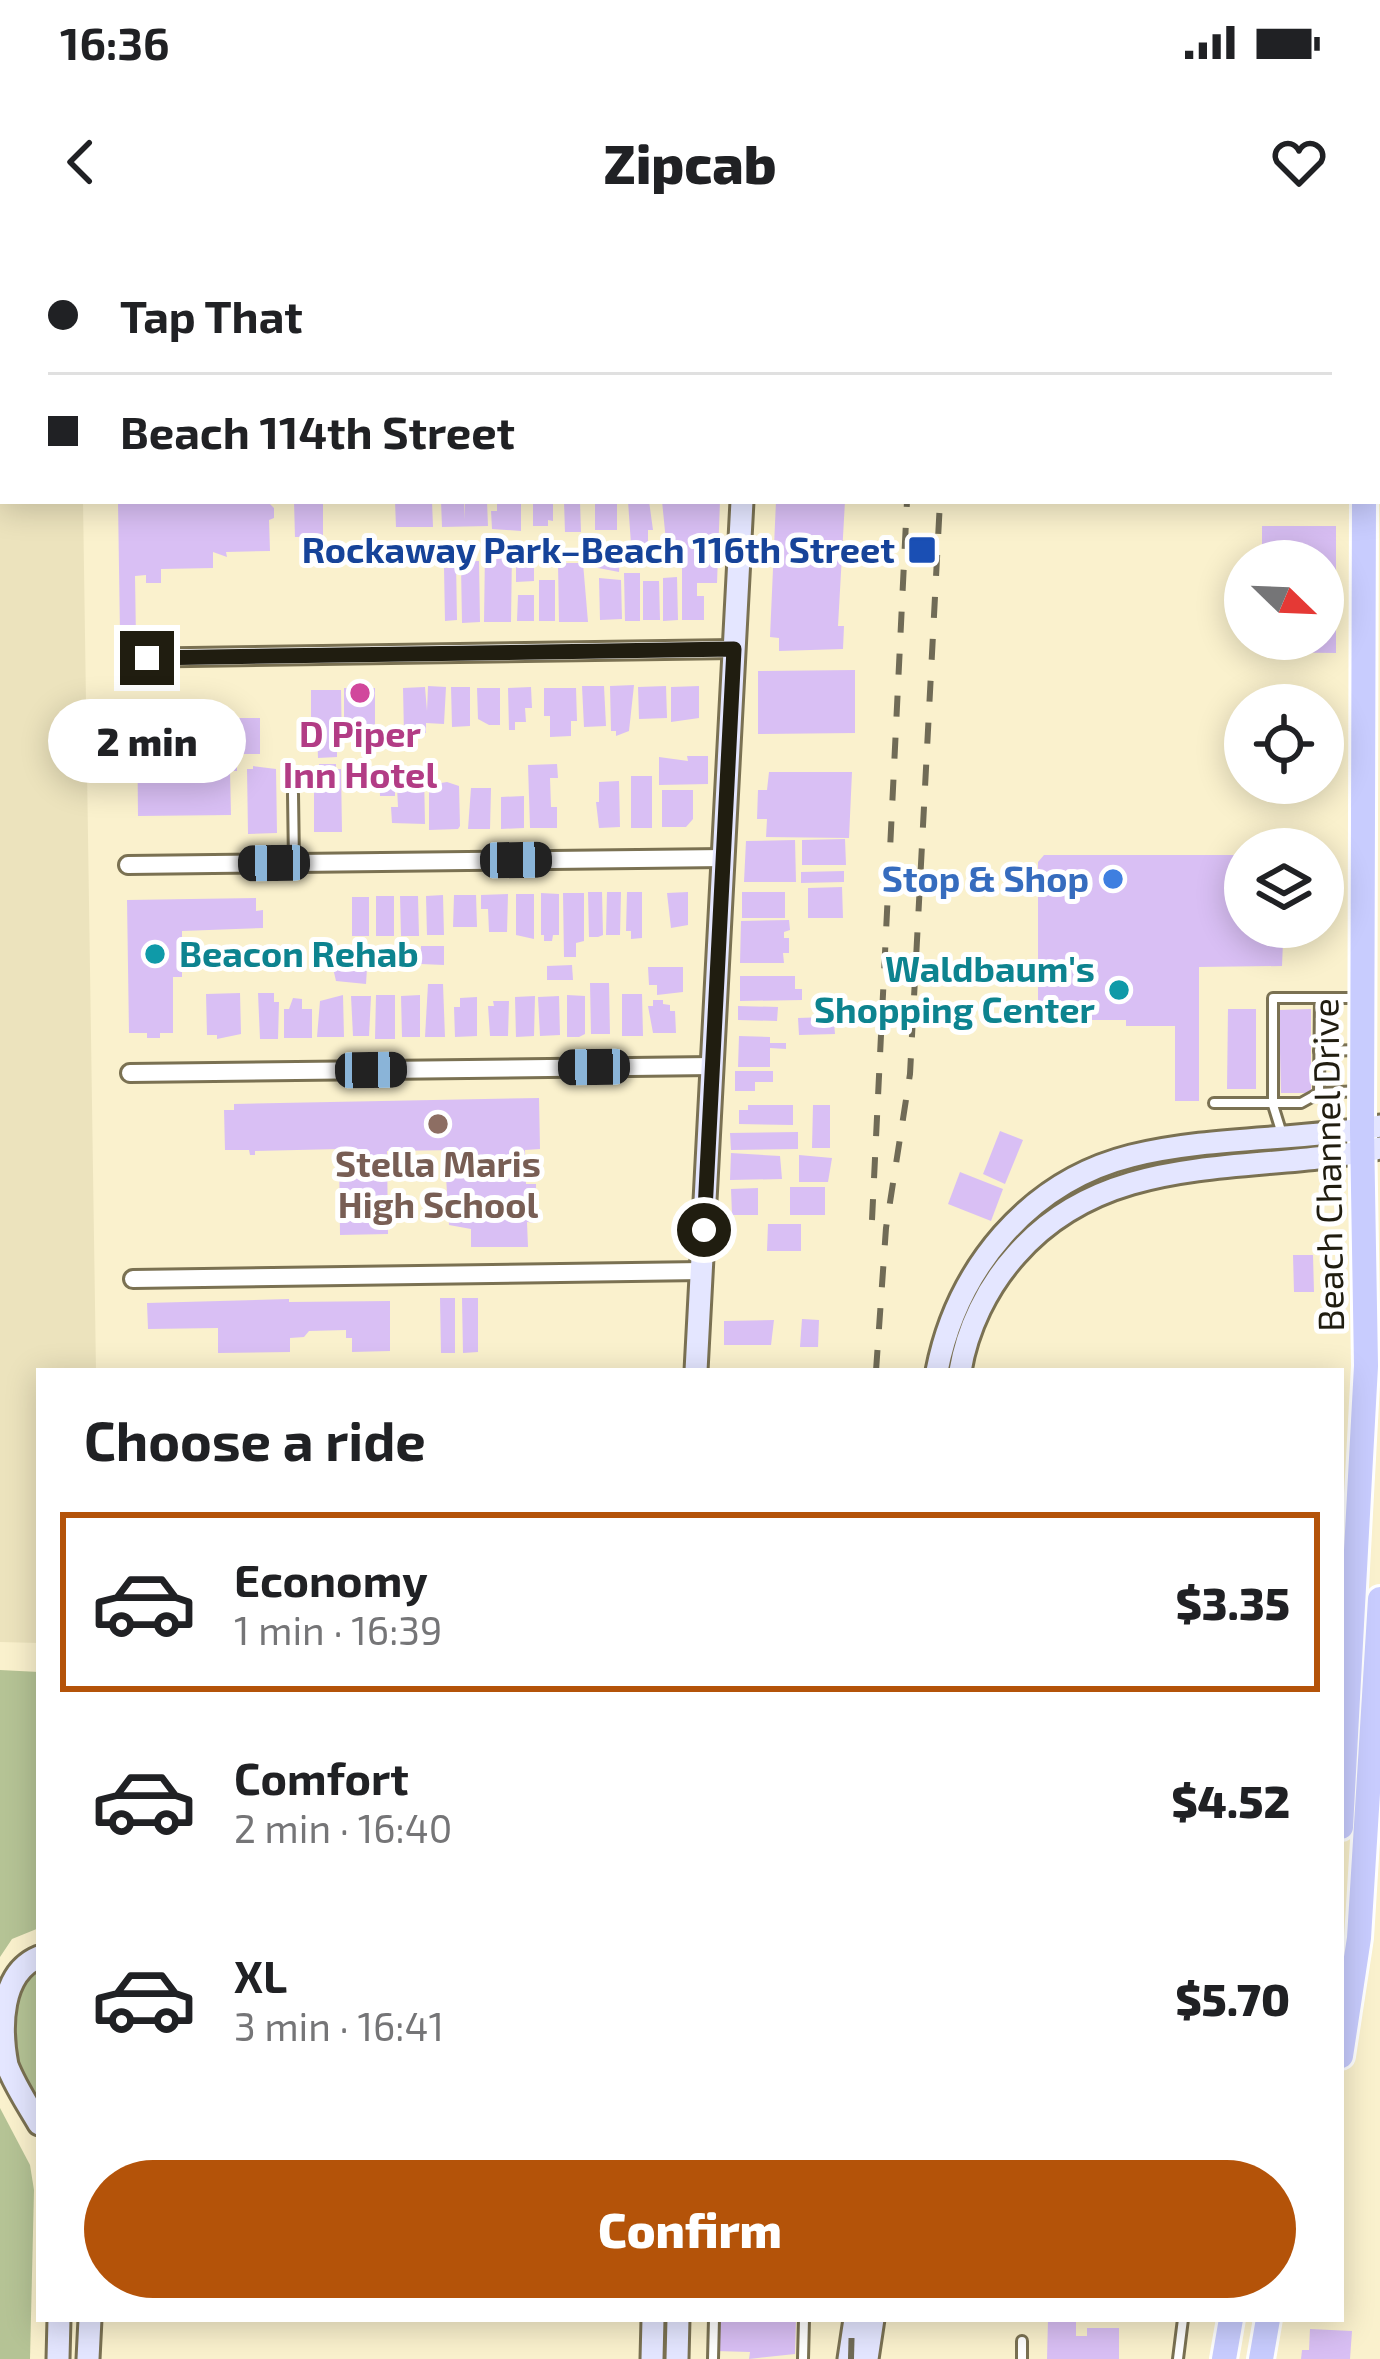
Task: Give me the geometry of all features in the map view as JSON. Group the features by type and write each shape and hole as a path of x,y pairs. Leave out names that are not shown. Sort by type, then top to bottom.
{"main road":[{"name":"Beach Channel Drive","path":"1344,1772 1365,1391 1371,1139 1362,1091 1371,699 1364,504"},
{"path":"1346,2010 1361,1914 1380,1599"},
{"path":"1224,2359 1230,2322"},
{"path":"1261,2359 1267,2322"}],"street":[{"path":"220,240 232,240"},
{"path":"696,1368 742,504"},
{"path":"125,658 734,649"},
{"path":"128,865 724,858"},
{"path":"130,1073 712,1066"},
{"path":"938,1368 950,1321 982,1260 1018,1219 1060,1186 1099,1167 1144,1154 1282,1137 1371,1139"},
{"path":"961,1368 979,1313 1003,1270 1034,1236 1070,1208 1108,1189 1160,1174 1371,1139"},
{"path":"134,1279 702,1271"},
{"path":"36,1958 12,1978 0,2026 7,2066 36,2119"},
{"path":"58,2359 59,2322"},
{"path":"88,2359 90,2322"},
{"path":"652,2359 653,2322"},
{"path":"676,2359 678,2322"},
{"path":"849,2359 855,2322"},
{"path":"868,2359 873,2322"}],"lane":[{"path":"293,794 294,863"},
{"path":"1282,1137 1273,1105 1273,998 1362,998"},
{"path":"1319,1093 1320,998"},
{"path":"1319,1051 1362,1049"},
{"path":"1214,1103 1301,1103 1319,1093 1362,1091"},
{"path":"713,2359 715,2322"},
{"path":"803,2359 804,2322"},
{"path":"1178,2359 1183,2322"},
{"path":"1022,2341 1022,2359"}],"green space":[{"path":"0,1670 36,1672 36,1929 12,1939 0,1957"},
{"path":"36,1970 36,2100 17,2053 15,2034 15,2016"},
{"path":"0,2108 30,2165 34,2190 30,2359 0,2359"}],"sand":[{"path":"0,504 83,504 96,1368 36,1368 36,1643 0,1642"}],"building":[{"path":"118,504 270,504 274,508 274,518 269,520 270,551 226,552 227,557 213,552 213,568 161,569 161,583 146,583 146,575 135,576 136,639 120,634"},
{"path":"294,504 323,504 323,537 295,537"},
{"path":"395,504 432,504 433,527 396,527"},
{"path":"441,504 464,504 464,520 465,504 487,504 488,526 442,527"},
{"path":"497,504 521,504 521,531 492,529 491,511 497,511"},
{"path":"533,504 553,504 553,521 548,520 548,526 533,526"},
{"path":"564,504 580,504 581,532 565,532"},
{"path":"595,504 617,504 617,530 595,530"},
{"path":"628,504 649,504 653,530 648,530 648,544 631,544"},
{"path":"662,504 720,504 717,583 697,583 697,596 704,596 704,620 682,620 682,566 660,566 660,551 667,551"},
{"path":"776,504 845,504 838,626 844,626 843,649 779,651 779,638 770,637"},
{"path":"1262,526 1336,526 1336,540 1262,540"},
{"path":"593,551 620,551 619,572 593,567"},
{"path":"485,552 512,552 511,622 484,622"},
{"path":"516,553 534,553 534,581 516,582"},
{"path":"451,561 456,561 457,620 445,621 444,568 451,568"},
{"path":"473,561 479,561 480,622 462,623 461,567 473,567"},
{"path":"558,563 583,563 588,622 559,622"},
{"path":"624,573 640,573 640,621 625,621"},
{"path":"677,577 678,620 663,621 663,578"},
{"path":"599,578 621,580 622,619 600,620"},
{"path":"539,580 555,580 555,621 539,621"},
{"path":"643,581 659,581 660,620 643,620"},
{"path":"518,595 534,595 534,621 517,621"},
{"path":"855,670 855,733 758,734 758,671"},
{"path":"634,685 629,731 616,736 611,731 610,686"},
{"path":"428,686 446,687 444,724 426,723 426,733 404,734 403,688 425,687 427,711"},
{"path":"582,686 604,686 606,726 584,727"},
{"path":"666,686 667,718 639,719 638,687"},
{"path":"699,686 699,718 671,722 671,687"},
{"path":"451,687 470,687 470,726 452,727"},
{"path":"531,687 532,708 525,708 526,722 515,722 515,730 509,730 508,688"},
{"path":"344,688 375,688 375,727 369,727 369,740 351,741 350,727 344,727"},
{"path":"477,688 500,688 500,725 478,719"},
{"path":"544,688 576,688 577,721 571,721 571,736 550,737"},
{"path":"311,690 341,690 342,747 337,747 337,757 318,758 317,731 311,731"},
{"path":"202,709 202,718 260,718 260,754 237,754 237,771 230,771 231,815 138,816 137,710"},
{"path":"687,756 708,756 708,784 659,785 659,757 688,761"},
{"path":"319,764 336,764 341,769 342,832 314,832 314,769"},
{"path":"557,764 558,778 550,778 557,828 530,828 528,765"},
{"path":"247,769 276,769 277,833 248,834"},
{"path":"379,770 424,773 425,824 392,823 391,807 398,807 397,787 401,785 395,785 395,796 380,796"},
{"path":"769,772 852,772 849,838 766,837 767,819 757,819 758,790 767,790"},
{"path":"631,776 652,776 652,828 631,828"},
{"path":"619,781 620,827 599,828 599,782"},
{"path":"429,785 459,786 460,826 429,830"},
{"path":"471,788 491,788 490,829 468,829"},
{"path":"662,790 693,790 693,819 686,827 662,827"},
{"path":"524,796 524,828 501,829 501,797"},
{"path":"845,839 846,865 802,865 802,840"},
{"path":"795,840 796,882 744,882 746,841"},
{"name":"Waldbaum's Shopping Center","path":"1044,855 1224,855 1224,948 1283,948 1282,966 1199,967 1199,1101 1175,1101 1175,1026 1126,1026 1126,1020 1045,1020 1038,1014 1038,862"},
{"path":"844,871 844,882 801,883 801,872"},
{"path":"842,887 843,918 808,918 808,888"},
{"path":"588,892 602,892 603,935 598,937 589,937"},
{"path":"607,892 621,892 620,935 606,935"},
{"path":"627,892 642,892 642,938 631,939 631,931 626,931"},
{"path":"688,892 688,925 671,928 667,893"},
{"path":"742,892 785,892 785,918 742,918"},
{"path":"541,893 559,894 559,935 553,935 552,941 544,941 541,935"},
{"path":"563,893 584,893 584,941 576,943 576,957 564,957"},
{"path":"508,894 507,932 489,932 488,909 481,909 481,895"},
{"path":"516,894 534,894 534,939 516,935"},
{"path":"443,895 444,935 427,935 426,896"},
{"path":"454,895 476,895 477,927 453,927"},
{"path":"376,896 394,896 394,936 376,936"},
{"path":"400,896 418,896 419,936 401,936"},
{"path":"352,897 369,897 369,936 352,936"},
{"name":"Beacon Rehab","path":"256,898 256,911 263,910 263,928 182,931 182,977 173,977 173,1033 147,1038 147,1033 129,1033 127,900"},
{"path":"789,920 790,930 784,938 789,938 789,953 783,953 784,963 740,963 741,921"},
{"path":"421,946 444,946 444,965 421,964"},
{"path":"572,965 573,980 547,980 547,966"},
{"path":"648,967 683,967 683,992 657,995 657,985 649,985"},
{"path":"333,968 367,968 366,984 336,981"},
{"path":"740,976 795,976 795,989 802,989 802,1000 740,1001"},
{"path":"590,983 609,983 610,1034 591,1034"},
{"path":"428,984 443,984 445,1037 425,1037"},
{"path":"240,993 241,1034 217,1039 217,1035 207,1035 206,994"},
{"path":"258,993 274,993 274,1002 279,1002 278,1039 260,1039"},
{"path":"622,994 642,994 643,1036 622,1036"},
{"path":"343,995 344,1037 317,1037 320,1001"},
{"path":"376,995 395,995 395,1039 375,1039"},
{"path":"420,995 420,1037 402,1037 401,996"},
{"path":"567,995 585,996 585,1034 579,1037 567,1037"},
{"path":"351,996 371,996 369,1036 353,1036"},
{"path":"535,996 534,1036 516,1037 515,997"},
{"path":"559,996 560,1035 540,1036 538,997"},
{"path":"477,997 477,1036 455,1037 454,1007 460,1007 460,998"},
{"path":"293,998 302,999 302,1009 312,1009 312,1038 284,1038 284,1009 289,1009"},
{"path":"653,1000 663,1000 675,1011 676,1033 653,1033 648,1006 653,1006"},
{"path":"493,1001 509,1001 508,1036 490,1036 488,1006 494,1006"},
{"path":"738,1006 778,1007 777,1021 738,1020"},
{"path":"1228,1009 1256,1009 1256,1089 1227,1089"},
{"path":"1311,1009 1311,1093 1281,1093 1279,1010"},
{"path":"825,1010 833,1010 835,1034 799,1035 798,1018 826,1017"},
{"path":"739,1036 770,1037 770,1043 786,1043 786,1049 770,1048 770,1067 738,1067"},
{"path":"735,1071 773,1071 773,1082 755,1082 755,1091 735,1091"},
{"path":"539,1098 540,1149 525,1150 526,1184 536,1184 536,1223 527,1222 528,1247 471,1247 471,1229 449,1225 445,1160 457,1159 456,1150 387,1151 388,1234 340,1235 339,1149 255,1151 255,1155 249,1150 225,1150 224,1110 234,1110 234,1104"},
{"path":"748,1105 793,1105 793,1125 739,1124 739,1110 748,1110"},
{"path":"813,1105 830,1105 830,1148 812,1148"},
{"path":"1000,1131 1023,1140 1005,1184 983,1174"},
{"path":"798,1132 798,1149 731,1150 730,1133"},
{"path":"731,1153 780,1156 782,1179 730,1180"},
{"path":"799,1155 832,1158 828,1182 799,1182"},
{"path":"960,1172 1003,1189 991,1221 948,1204"},
{"path":"790,1187 825,1187 825,1215 790,1215"},
{"path":"758,1188 758,1215 732,1215 731,1189"},
{"path":"768,1224 801,1224 801,1251 767,1251"},
{"path":"1293,1255 1313,1255 1314,1292 1294,1292"},
{"path":"440,1298 455,1298 455,1353 441,1353"},
{"path":"462,1298 478,1298 478,1352 463,1353"},
{"path":"390,1301 390,1351 352,1352 352,1338 346,1338 346,1330 309,1331 304,1337 290,1338 290,1352 218,1353 218,1328 148,1329 147,1303"},
{"path":"802,1319 819,1320 818,1347 800,1347"},
{"path":"774,1320 771,1345 724,1345 724,1321"},
{"path":"718,2322 796,2322 795,2354 749,2359 750,2352 716,2351"},
{"path":"1048,2322 1076,2322 1076,2336 1087,2336 1087,2328 1119,2328 1119,2359 1047,2359"},
{"path":"1310,2329 1352,2331 1350,2359 1301,2359 1302,2350 1309,2350"}],"railway":[{"path":"872,1220 907,504"},
{"path":"876,1368 886,1228 910,1074 940,504"},
{"path":"851,2359 852,2322"}],"place":[{"name":"Rockaway Park–Beach 116th Street","path":"922,550"},
{"name":"D Piper Inn Hotel","path":"360,693"},
{"name":"Stop & Shop","path":"1113,879"},
{"name":"Beacon Rehab","path":"155,954"},
{"name":"Waldbaum's Shopping Center","path":"1119,990"},
{"name":"Stella Maris High School","path":"438,1124"}],"route":[{"path":"147,658 734,649 704,1230"}]}
